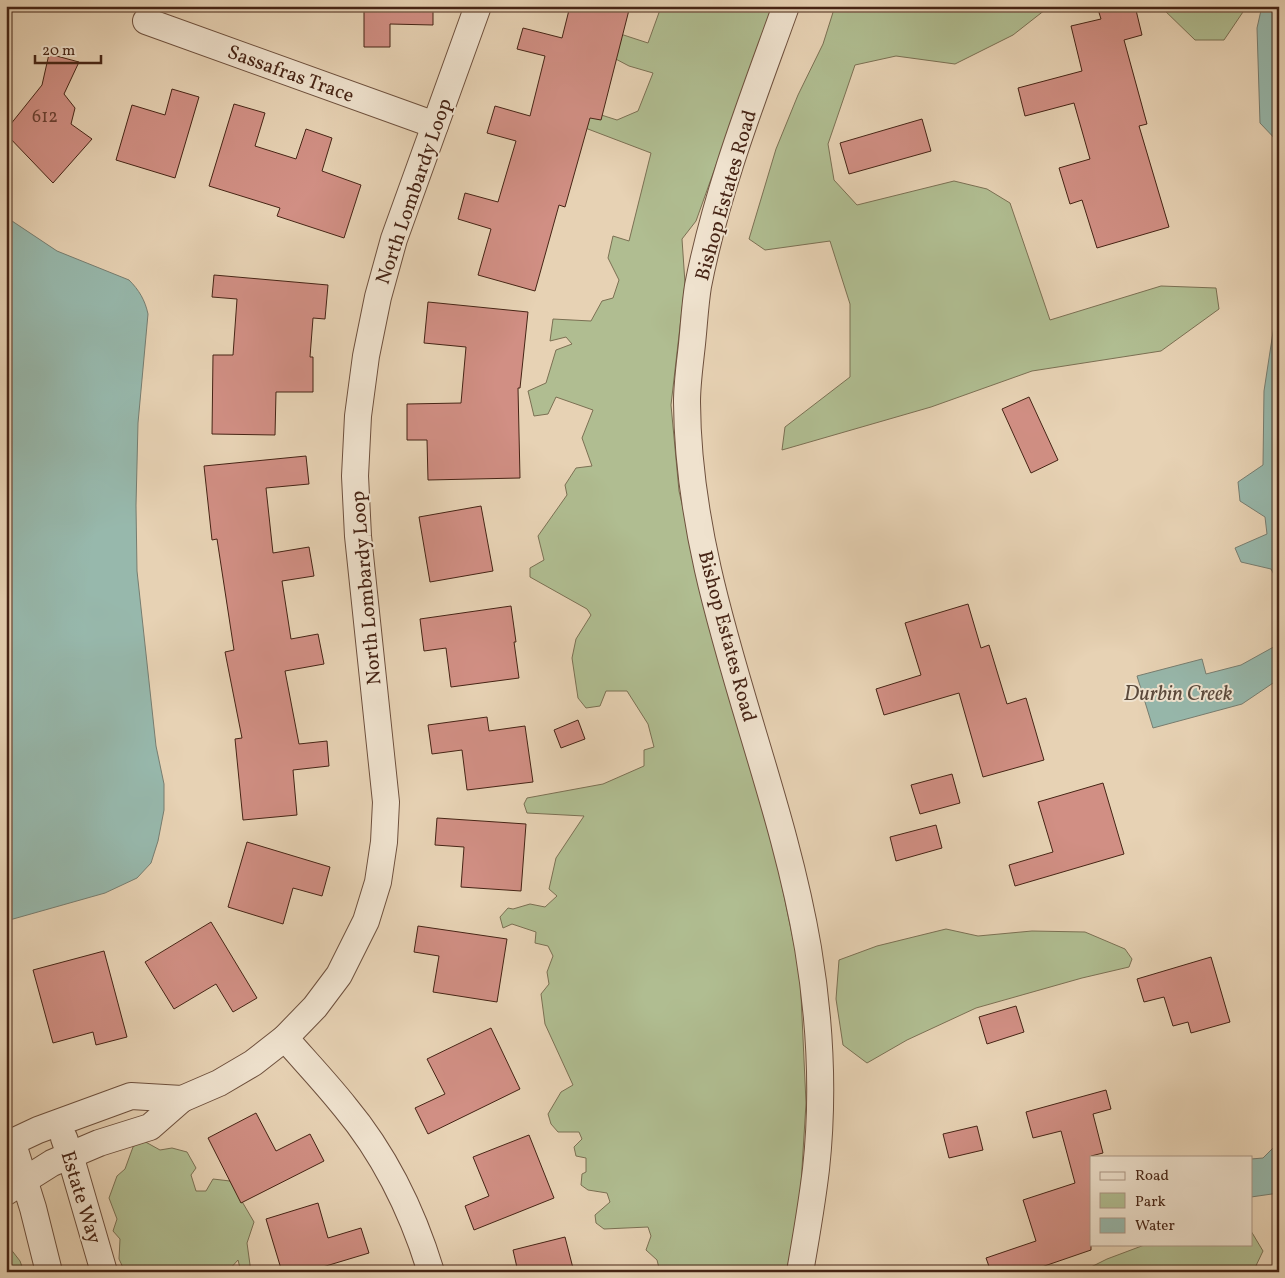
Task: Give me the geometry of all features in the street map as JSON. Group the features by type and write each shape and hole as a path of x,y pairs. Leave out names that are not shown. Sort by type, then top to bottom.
{"street":[{"name":"North Lombardy Loop","path":"15,1186 61,1159 99,1143 150,1127 182,1099 219,1083 253,1063 285,1038 315,1007 339,975 366,920 378,882 384,842 386,802 358,536 356,476 358,416 366,356 378,297 394,238 478,6"},
{"name":"Bishop Estates Road","path":"786,6 738,137 711,226 698,289 687,400 689,445 694,489 708,570 734,671 764,768 786,850 808,947 817,1020 820,1075 819,1129 816,1168 800,1272"},
{"name":"Sassafras Trace","path":"146,21 435,125"},
{"path":"285,1038 346,1108 376,1149 402,1196 422,1244 431,1272"},
{"name":"North Lombardy Loop","path":"9,1143 48,1126 131,1096 182,1099"},
{"name":"Estate Way","path":"48,1126 104,1272"},
{"path":"9,1143 15,1186 33,1208 49,1272"}],"green space":[{"path":"773,6 696,221 682,239 685,283 671,405 679,491 710,624 774,847 800,973 806,1103 800,1201 789,1272 660,1272 657,1260 646,1250 651,1236 648,1227 604,1229 596,1223 595,1215 610,1202 607,1193 588,1190 581,1185 582,1174 586,1172 586,1158 576,1156 574,1147 582,1139 579,1132 558,1132 551,1124 548,1114 561,1092 573,1085 545,1024 541,994 549,984 547,972 553,956 548,946 535,943 536,932 512,924 503,928 500,917 508,908 513,909 530,904 545,907 557,896 549,889 556,858 584,816 527,813 524,804 527,798 603,784 644,766 644,750 654,747 648,724 627,691 606,691 600,706 586,708 578,698 572,658 576,639 591,615 587,609 530,577 530,568 544,560 538,536 567,495 565,485 576,468 592,466 582,438 593,410 556,397 548,414 534,416 528,391 546,383 556,350 572,344 566,337 550,341 553,319 591,321 602,301 613,298 619,280 608,258 613,236 629,241 651,153 580,126 595,113 617,120 638,111 653,73 629,66 578,39 599,27 648,43 661,7"},
{"path":"835,6 1050,6 1013,35 955,64 896,56 855,65 828,144 834,180 857,205 954,181 987,189 1010,203 1050,320 1161,286 1216,288 1219,309 1161,351 1032,371 931,407 782,450 785,427 850,377 850,304 830,241 765,250 749,239 776,149 798,95 823,44"},
{"path":"1160,6 1247,6 1224,40 1195,40"},
{"path":"946,929 978,936 1032,931 1085,932 1125,949 1132,959 1129,967 1082,978 976,1008 907,1040 867,1063 843,1045 836,999 839,960 877,946"},
{"path":"142,1140 160,1150 172,1148 187,1152 196,1168 191,1175 196,1191 206,1191 213,1179 230,1181 254,1222 247,1243 251,1272 241,1272 238,1260 228,1271 125,1272 119,1259 120,1239 113,1231 117,1219 109,1198 117,1176 125,1169 133,1147"},
{"path":"1252,1233 1263,1251 1253,1272 1081,1272 1107,1259 1142,1246 1252,1246"},
{"path":"6,1243 20,1261 24,1272 6,1272"}],"water":[{"path":"1262,6 1279,6 1279,143 1260,123 1257,28"},
{"path":"6,217 57,251 129,280 141,296 147,309 138,423 137,571 156,746 164,784 164,810 158,841 151,863 137,878 105,893 6,921"},
{"path":"1279,284 1279,584 1271,569 1241,562 1235,548 1267,534 1265,517 1240,501 1238,482 1263,465 1264,391"},
{"name":"Durbin Creek","path":"1279,644 1279,679 1242,704 1153,728 1137,676 1202,659 1206,674 1241,665"},
{"path":"1279,1142 1279,1193 1252,1197 1252,1159 1263,1158"}],"building":[{"path":"364,6 433,6 433,25 390,24 390,47 364,47"},
{"path":"570,6 630,6 601,120 590,118 565,207 559,205 535,291 478,275 491,229 458,219 465,193 498,202 516,141 487,133 495,106 530,116 545,56 517,49 523,28 562,38"},
{"path":"1097,6 1135,6 1142,35 1124,40 1147,124 1139,126 1169,227 1097,248 1082,200 1070,204 1059,168 1090,159 1074,103 1025,116 1018,88 1082,71 1071,26 1101,19"},
{"path":"49,54 79,62 64,94 75,108 71,124 92,139 53,183 6,134 6,130 42,85"},
{"path":"172,89 199,97 175,178 116,160 132,105 165,115"},
{"path":"234,104 265,113 255,146 296,159 306,129 332,138 322,171 361,185 344,238 277,216 280,208 209,186"},
{"path":"922,119 931,151 849,174 840,143"},
{"path":"214,275 328,285 325,319 313,318 310,357 313,357 313,392 276,392 275,435 212,434 213,355 233,355 237,299 212,297"},
{"path":"428,302 528,312 520,388 518,388 520,478 428,480 427,440 407,440 407,404 461,403 466,347 424,343"},
{"path":"1029,397 1058,460 1031,473 1002,409"},
{"path":"306,456 309,484 266,488 273,553 309,547 314,576 282,581 291,639 318,634 324,664 285,671 299,744 327,741 329,766 293,770 297,815 243,820 235,739 242,738 225,652 234,650 217,539 212,540 204,466"},
{"path":"481,506 493,571 430,582 419,517"},
{"path":"968,604 981,648 989,645 1007,704 1026,698 1044,760 983,777 959,693 884,715 876,689 921,675 905,623"},
{"path":"511,606 519,678 451,687 446,648 424,651 420,619"},
{"path":"487,717 489,731 525,726 533,782 467,790 462,750 432,754 428,725"},
{"path":"578,720 585,739 561,748 554,730"},
{"path":"952,774 960,803 920,814 911,785"},
{"path":"1103,783 1124,854 1015,886 1009,865 1053,852 1038,802"},
{"path":"437,818 526,824 521,891 461,887 464,847 435,845"},
{"path":"936,825 942,848 896,861 890,837"},
{"path":"247,842 330,867 322,896 293,888 283,924 228,907"},
{"path":"211,922 257,998 233,1012 216,984 174,1009 145,962"},
{"path":"418,926 507,939 497,1002 433,992 439,956 414,952"},
{"path":"104,951 127,1037 96,1045 93,1032 53,1043 33,970"},
{"path":"1211,957 1230,1022 1191,1033 1188,1022 1173,1026 1164,997 1144,1002 1137,979"},
{"path":"1016,1006 1024,1032 987,1044 979,1017"},
{"path":"491,1028 520,1089 428,1134 415,1108 445,1094 427,1059"},
{"path":"1106,1090 1111,1109 1093,1114 1103,1153 1090,1156 1091,1250 1027,1272 991,1272 986,1258 1036,1241 1023,1200 1075,1183 1061,1131 1033,1138 1026,1112"},
{"path":"256,1113 276,1151 310,1134 324,1161 241,1203 208,1138"},
{"path":"977,1126 983,1150 949,1158 943,1134"},
{"path":"529,1135 554,1198 474,1230 465,1206 489,1196 473,1157"},
{"path":"318,1203 328,1238 361,1228 369,1253 306,1272 282,1272 266,1219"},
{"path":"565,1237 574,1272 518,1272 513,1250"}]}
